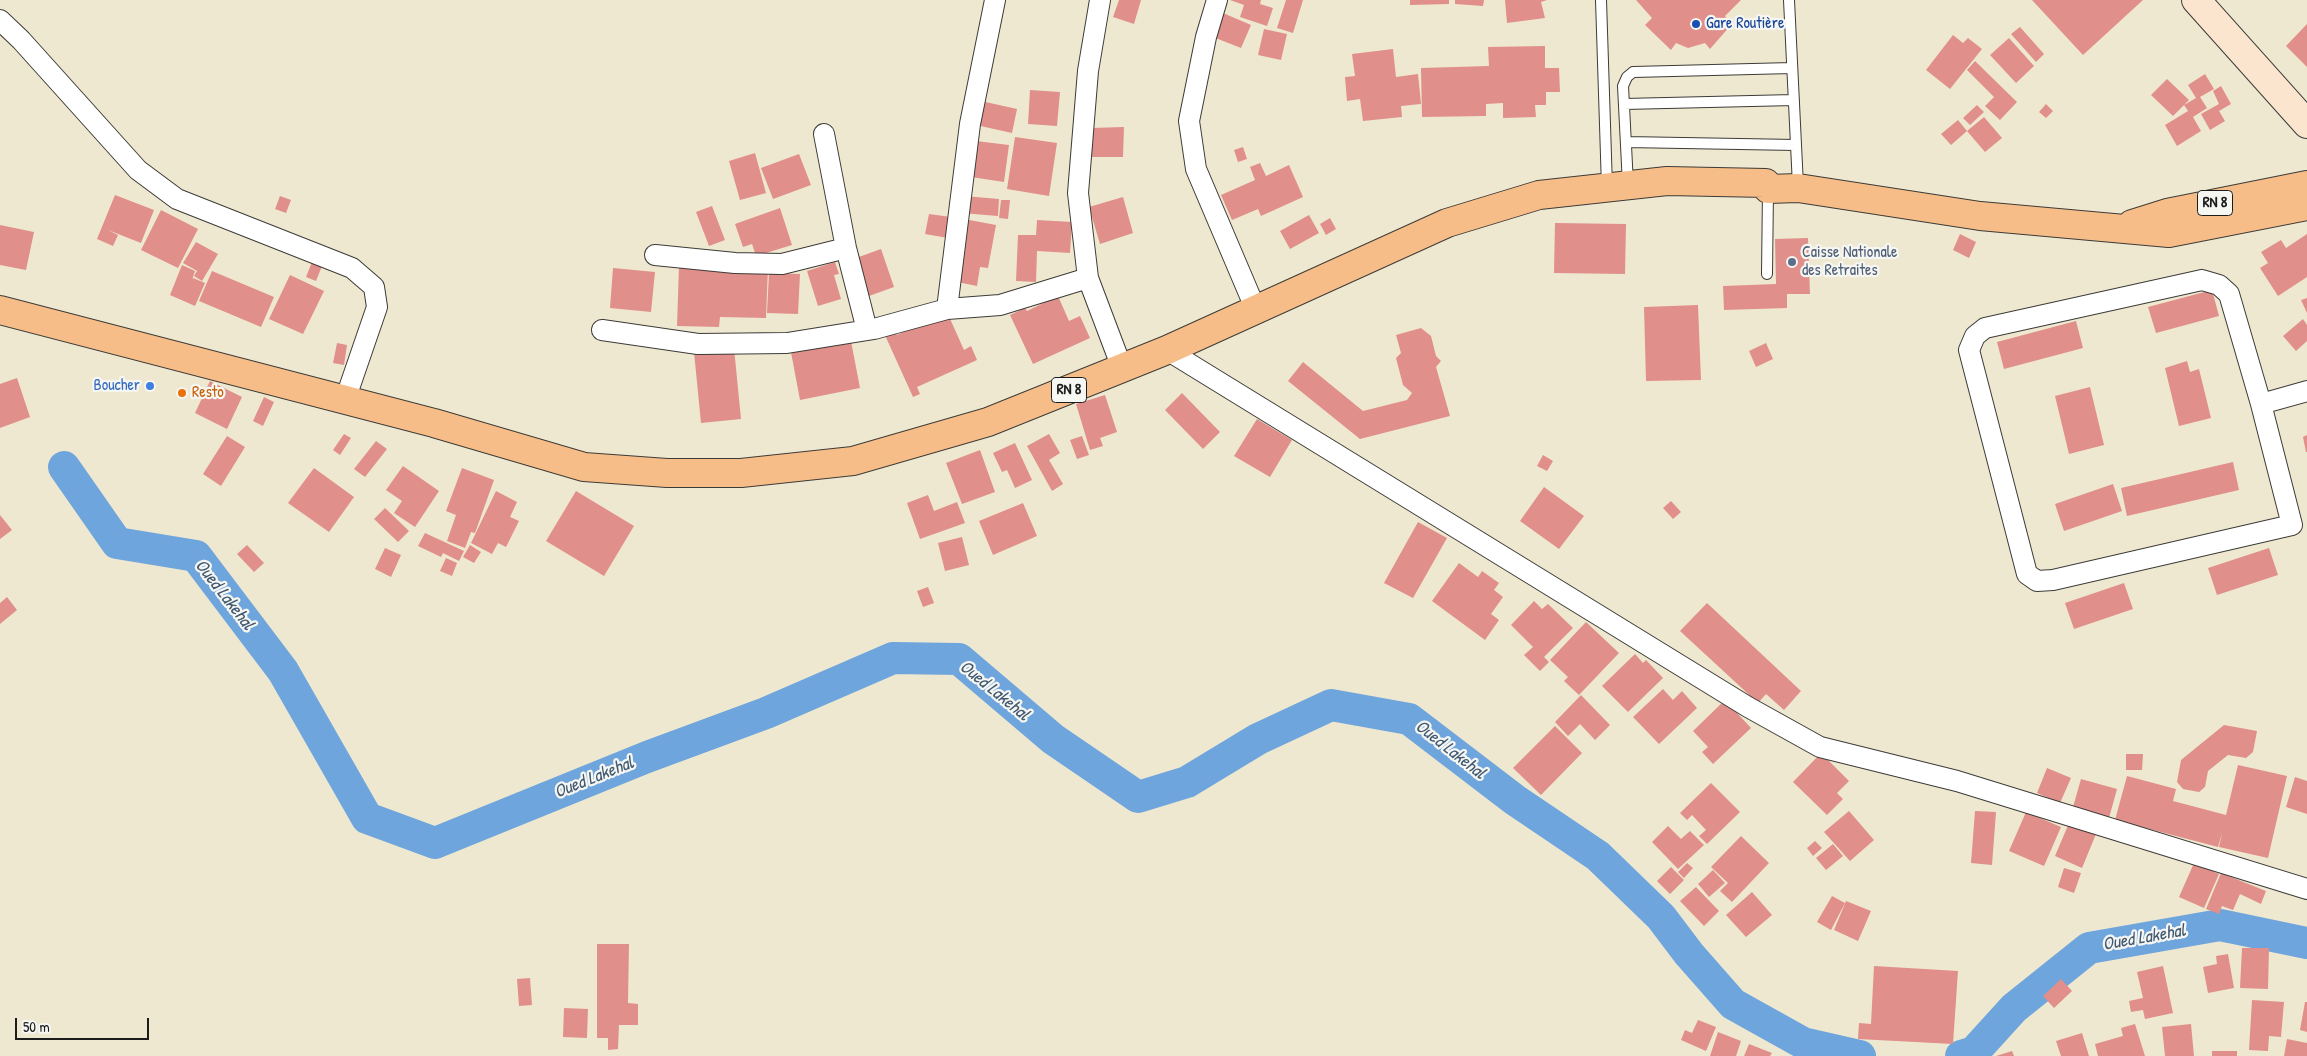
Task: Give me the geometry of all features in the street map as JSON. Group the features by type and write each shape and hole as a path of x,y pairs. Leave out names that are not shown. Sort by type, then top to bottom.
{"highway":[{"name":"RN 8","path":"0,310 434,423 584,467 667,473 741,473 853,460 988,422 1167,350 1447,224 1538,196 1667,181 1766,183 1768,189 1798,188 1980,216 2076,225 2124,227 2169,233 2307,206"},
{"name":"RN 8","path":"2124,227 2166,213 2307,185"}],"street":[{"path":"947,309 970,124 995,0"},
{"path":"1100,0 1088,71 1078,193 1088,278 1122,368"},
{"path":"1217,0 1206,37 1189,120 1196,169 1256,310"},
{"path":"2196,0 2307,124"},
{"path":"0,20 21,40 138,170 177,199 352,268 374,287 377,307 345,400"},
{"path":"824,134 846,248 867,330"},
{"path":"655,255 735,263 782,264 846,248"},
{"path":"602,330 698,344 787,343 867,330 947,309 1000,305 1088,278"},
{"path":"2202,280 2219,285 2229,294 2261,404 2292,525 2053,580 2037,581 2027,574 1969,350 1975,336 1986,328 2202,280"},
{"path":"1167,350 1748,707 1820,747 1957,781 2307,889"},
{"path":"2261,404 2307,391"}],"lane":[{"path":"1601,0 1617,187"},
{"path":"1789,0 1798,188"},
{"path":"1617,187 1626,142 1623,86 1626,77 1633,72 1792,68"},
{"path":"1624,104 1794,100"},
{"path":"1626,142 1796,145"},
{"path":"1767,274 1768,189"}],"building":[{"path":"1119,0 1141,0 1134,24 1113,17"},
{"path":"1230,0 1261,0 1260,4 1273,8 1267,26 1240,17 1244,5"},
{"path":"1286,0 1303,0 1293,33 1277,28"},
{"path":"1410,0 1449,0 1449,4 1410,5"},
{"path":"1455,0 1484,0 1483,6 1455,4"},
{"path":"1505,0 1547,0 1541,2 1545,18 1507,23"},
{"path":"1636,0 1741,0 1725,16 1731,25 1710,49 1705,43 1688,48 1676,43 1671,50 1645,25 1652,18"},
{"path":"2032,0 2143,0 2083,55"},
{"path":"1223,13 1251,25 1241,48 1213,37"},
{"path":"2307,24 2307,67 2286,46"},
{"path":"2020,27 2044,54 2036,62 2011,34"},
{"path":"1264,29 1287,34 1281,60 1258,55"},
{"path":"1953,35 1963,43 1968,38 1982,49 1950,89 1926,70"},
{"path":"2009,38 2034,66 2016,83 1990,55"},
{"path":"1545,46 1545,68 1559,68 1560,92 1546,92 1546,105 1535,105 1536,117 1503,118 1503,103 1486,104 1486,116 1422,117 1421,68 1489,66 1488,47"},
{"path":"1393,49 1396,77 1418,74 1421,104 1401,106 1402,117 1363,121 1360,99 1347,101 1345,77 1355,76 1352,54"},
{"path":"1975,61 2017,102 2000,120 1985,106 1994,97 1967,70"},
{"path":"2205,74 2214,89 2200,97 2207,108 2193,117 2201,131 2177,146 2165,125 2188,111 2184,105 2196,98 2188,85"},
{"path":"2167,79 2189,100 2173,116 2151,95"},
{"path":"2221,86 2231,104 2219,111 2225,121 2210,130 2201,114 2219,104 2213,91"},
{"path":"1030,90 1060,92 1057,126 1028,124"},
{"path":"981,101 1017,109 1012,133 976,125"},
{"path":"2046,104 2053,111 2046,118 2039,112"},
{"path":"1977,105 1984,112 1970,125 1963,118"},
{"path":"1984,117 2002,138 1985,152 1967,131"},
{"path":"1958,120 1967,131 1951,145 1941,134"},
{"path":"1124,127 1123,157 1090,157 1090,128"},
{"path":"1015,137 1057,143 1049,196 1007,189"},
{"path":"976,141 1009,145 1004,182 971,177"},
{"path":"1243,147 1247,159 1238,162 1234,150"},
{"path":"755,153 766,193 740,200 729,161"},
{"path":"799,154 811,185 773,199 761,168"},
{"path":"1260,163 1266,176 1289,165 1303,197 1261,216 1258,209 1232,220 1221,195 1255,180 1250,167"},
{"path":"115,195 154,210 141,243 108,230 118,235 113,246 97,239"},
{"path":"280,196 291,200 286,213 275,209"},
{"path":"964,196 999,199 998,216 962,213"},
{"path":"1123,197 1133,233 1100,244 1089,207"},
{"path":"1001,200 1010,200 1008,219 999,218"},
{"path":"712,206 725,240 709,246 696,212"},
{"path":"780,208 792,245 756,256 752,244 743,247 735,224"},
{"path":"161,210 198,229 178,268 141,250"},
{"path":"929,214 951,217 948,238 925,234"},
{"path":"1309,215 1319,233 1290,249 1280,231"},
{"path":"1330,218 1336,229 1326,235 1320,224"},
{"path":"964,219 996,225 988,268 980,267 977,286 952,281"},
{"path":"1037,220 1072,222 1070,253 1037,251 1036,282 1016,281 1018,235 1036,235"},
{"path":"1555,223 1626,224 1625,274 1554,273"},
{"path":"0,225 34,232 26,270 0,265"},
{"path":"1960,234 1976,242 1969,258 1953,250"},
{"path":"2307,234 2307,277 2278,296 2260,268 2268,263 2261,252 2281,240 2286,248"},
{"name":"Caisse Nationale des Retraites","path":"1808,238 1810,294 1787,294 1787,308 1724,310 1723,286 1776,284 1775,239"},
{"path":"196,242 218,254 202,281 194,276 197,271 199,272 183,263"},
{"path":"881,249 894,287 869,296 856,258"},
{"path":"314,257 324,261 316,281 306,277"},
{"path":"835,262 839,274 834,275 841,299 818,306 807,271"},
{"path":"182,265 195,271 192,280 193,278 205,283 195,306 170,295"},
{"path":"679,266 768,268 766,318 720,317 719,327 677,326"},
{"path":"613,268 655,272 651,312 610,308"},
{"path":"212,271 274,297 261,327 199,301"},
{"path":"769,273 800,274 798,314 767,313"},
{"path":"290,275 324,291 303,334 269,319"},
{"path":"2212,290 2219,316 2156,333 2148,307"},
{"path":"1058,296 1069,321 1080,316 1090,338 1033,364 1010,315 1025,308 1027,311"},
{"path":"2307,298 2307,313 2301,300"},
{"path":"1698,305 1701,380 1646,381 1644,307"},
{"path":"947,312 964,350 971,346 977,360 917,387 920,394 913,397 884,333 895,328 897,335"},
{"path":"2303,319 2307,325 2307,341 2296,351 2283,336"},
{"path":"2076,321 2083,348 2004,369 1997,342"},
{"path":"1421,328 1431,336 1436,356 1441,361 1436,367 1450,416 1360,439 1288,381 1303,362 1363,411 1407,400 1412,393 1403,385 1396,358 1401,353 1396,335"},
{"path":"850,336 860,388 800,400 790,347"},
{"path":"337,343 347,345 344,365 333,363"},
{"path":"1766,343 1773,359 1756,367 1749,351"},
{"path":"734,348 741,419 701,423 694,352"},
{"path":"2187,361 2190,372 2199,369 2211,418 2179,426 2165,368"},
{"path":"17,378 30,417 0,428 0,384"},
{"path":"210,381 242,397 227,429 195,413"},
{"path":"2090,387 2104,445 2069,454 2055,396"},
{"path":"1182,393 1220,432 1203,449 1165,410"},
{"path":"1105,395 1117,432 1100,438 1103,446 1090,450 1076,404"},
{"path":"264,397 274,402 263,426 253,421"},
{"path":"1257,419 1292,440 1270,477 1234,456"},
{"path":"344,434 351,438 340,455 333,450"},
{"path":"1049,434 1060,453 1049,460 1063,484 1052,491 1027,446"},
{"path":"2307,435 2307,452 2306,452 2303,437"},
{"path":"227,436 245,447 221,486 203,474"},
{"path":"1082,436 1089,455 1077,459 1070,440"},
{"path":"376,441 387,449 365,477 354,469"},
{"path":"1015,443 1032,480 1015,488 1007,470 1002,472 993,453"},
{"path":"980,450 995,492 962,504 946,463"},
{"path":"1543,455 1553,461 1547,471 1537,466"},
{"path":"2233,462 2239,490 2127,516 2121,488"},
{"path":"403,466 439,491 415,527 394,513 402,501 386,490"},
{"path":"314,468 354,497 329,532 288,503"},
{"path":"462,468 494,480 475,533 471,532 465,548 447,541 456,515 446,511"},
{"path":"2113,484 2122,511 2064,531 2055,504"},
{"path":"1544,487 1584,516 1559,549 1520,521"},
{"path":"496,491 517,502 510,517 519,521 506,547 498,543 492,554 471,543"},
{"path":"576,491 634,526 604,576 546,541"},
{"path":"928,495 934,511 957,502 965,523 920,539 907,503"},
{"path":"1671,501 1681,512 1673,519 1663,508"},
{"path":"1023,503 1037,536 993,555 979,521"},
{"path":"385,508 409,531 398,542 374,519"},
{"path":"0,515 12,530 0,539"},
{"path":"1418,522 1447,538 1413,598 1384,583"},
{"path":"425,533 464,551 459,561 443,553 441,557 418,546"},
{"path":"962,537 969,565 945,571 938,543"},
{"path":"247,545 264,563 254,572 237,554"},
{"path":"470,545 481,552 474,563 463,557"},
{"path":"385,548 401,555 391,577 375,569"},
{"path":"2269,548 2278,575 2217,595 2208,568"},
{"path":"446,558 457,563 452,576 440,571"},
{"path":"1459,563 1478,577 1482,571 1499,583 1494,590 1503,597 1491,614 1499,620 1485,640 1432,601"},
{"path":"2124,583 2133,609 2074,629 2065,603"},
{"path":"928,587 934,603 923,607 917,591"},
{"path":"7,597 17,610 0,624 0,603"},
{"path":"1534,601 1542,609 1548,604 1573,628 1544,657 1549,662 1540,671 1524,655 1533,647 1511,625"},
{"path":"1707,603 1801,691 1784,710 1766,694 1758,703 1680,631"},
{"path":"1586,622 1619,653 1579,695 1564,681 1568,677 1550,660"},
{"path":"1635,654 1643,663 1646,660 1663,678 1628,712 1602,686"},
{"path":"1663,689 1673,700 1682,691 1697,708 1659,744 1633,717"},
{"path":"1581,695 1610,725 1595,740 1580,724 1568,736 1555,722"},
{"path":"1725,700 1751,728 1713,764 1702,752 1708,747 1693,731"},
{"path":"2224,725 2257,731 2253,752 2246,758 2228,755 2208,771 2205,787 2199,792 2183,789 2177,782 2181,760"},
{"path":"1555,726 1582,753 1541,795 1513,768"},
{"path":"1821,753 1849,781 1837,793 1843,799 1827,815 1793,782"},
{"path":"2126,754 2143,754 2142,770 2126,770"},
{"path":"2238,765 2287,776 2268,858 2219,847 2222,833 2218,847 2115,820 2127,776 2176,789 2173,801 2226,815"},
{"path":"2047,768 2071,778 2060,803 2037,793"},
{"path":"2295,777 2307,781 2307,814 2286,807"},
{"path":"2081,779 2117,789 2109,818 2073,807"},
{"path":"1711,783 1740,812 1707,844 1699,836 1706,830 1692,815 1687,820 1680,813"},
{"path":"1849,811 1874,840 1850,861 1824,832"},
{"path":"1975,811 1996,812 1992,865 1971,863"},
{"path":"2026,812 2061,827 2044,866 2009,851"},
{"path":"2069,823 2096,834 2082,868 2055,856"},
{"path":"1668,826 1681,839 1690,831 1704,845 1678,869 1652,842"},
{"path":"1741,836 1769,863 1732,902 1720,891 1728,883 1711,867"},
{"path":"1815,841 1822,848 1813,856 1807,848"},
{"path":"1833,844 1843,856 1826,870 1816,858"},
{"path":"1687,863 1693,868 1684,878 1678,872"},
{"path":"2194,863 2219,874 2204,908 2179,897"},
{"path":"1671,867 1684,880 1670,894 1657,881"},
{"path":"2064,868 2081,873 2074,893 2058,887"},
{"path":"1713,870 1725,883 1709,897 1698,884"},
{"path":"2221,873 2266,891 2261,904 2240,894 2233,910 2222,906 2219,914 2206,909"},
{"path":"1696,887 1719,911 1704,926 1680,901"},
{"path":"1752,892 1772,915 1746,937 1726,915"},
{"path":"1832,896 1845,903 1831,930 1817,922"},
{"path":"1846,901 1871,911 1858,941 1834,930"},
{"path":"597,944 629,944 628,1003 638,1004 638,1025 619,1025 618,1049 608,1050 608,1038 597,1038"},
{"path":"2242,948 2269,948 2268,989 2240,988"},
{"path":"2228,954 2234,988 2208,993 2203,967 2217,964 2216,956"},
{"path":"1874,966 1958,971 1953,1044 1858,1039 1859,1023 1871,1024"},
{"path":"2163,966 2173,1013 2145,1019 2143,1010 2131,1012 2129,1001 2143,998 2137,972"},
{"path":"530,978 532,1005 519,1006 517,979"},
{"path":"2061,979 2072,991 2054,1008 2043,996"},
{"path":"2252,1000 2284,1002 2281,1037 2269,1036 2268,1051 2249,1050"},
{"path":"2305,1002 2307,1002 2307,1032 2300,1030"},
{"path":"564,1008 588,1009 587,1038 563,1037"},
{"path":"1698,1020 1716,1027 1706,1051 1681,1040 1685,1030 1692,1033"},
{"path":"2135,1024 2145,1056 2098,1056 2095,1044 2123,1036 2121,1028"},
{"path":"2191,1024 2194,1056 2165,1056 2162,1027"},
{"path":"1718,1032 1741,1041 1736,1056 1710,1056"},
{"path":"2082,1033 2089,1056 2061,1056 2056,1041"},
{"path":"2287,1039 2307,1043 2307,1056 2284,1056"},
{"path":"1749,1044 1772,1053 1770,1056 1744,1056"},
{"path":"2012,1051 2014,1056 1996,1056"},
{"path":"2212,1051 2237,1051 2237,1056 2212,1056"}],"waterway":[{"name":"Oued Lakehal","path":"64,467 117,543 196,556 283,671 367,818 435,843 647,757 766,713 893,658 959,659 1053,739 1138,797 1187,782 1258,739 1331,705 1409,719 1515,800 1598,856 1661,917 1689,954 1733,1004 1803,1043 1860,1056"},
{"name":"Oued Lakehal","path":"1961,1056 1974,1052 2014,1008 2089,948 2220,925 2307,943"}],"place":[{"name":"Gare Routière","path":"1696,24"},
{"name":"Caisse Nationale des Retraites","path":"1792,262"},
{"name":"Boucher","path":"150,386"},
{"name":"Resto","path":"182,393"}]}
